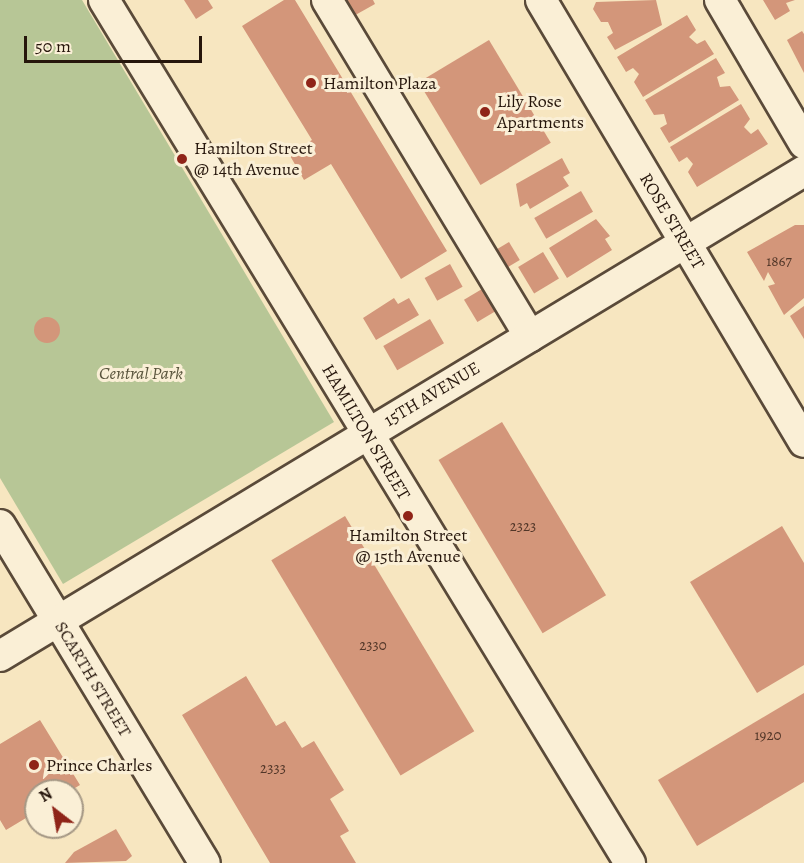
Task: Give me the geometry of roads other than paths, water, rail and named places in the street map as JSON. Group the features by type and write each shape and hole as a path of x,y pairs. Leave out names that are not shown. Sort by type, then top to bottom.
{"street":[{"name":"HAMILTON STREET","path":"104,0 366,434 630,863"},
{"path":"327,0 530,336"},
{"name":"ROSE STREET","path":"541,0 804,442"},
{"path":"720,0 804,143"},
{"name":"15TH AVENUE","path":"0,656 804,171"},
{"name":"SCARTH STREET","path":"0,525 205,863"}],"place":[{"name":"Hamilton Plaza","path":"311,83"},
{"name":"Lily Rose Apartments","path":"485,112"},
{"name":"Hamilton Street @ 14th Avenue","path":"182,159"},
{"name":"Hamilton Street @ 15th Avenue","path":"408,516"},
{"name":"Prince Charles","path":"34,765"}],"park label":[{"name":"Central Park","path":"141,373"}]}
